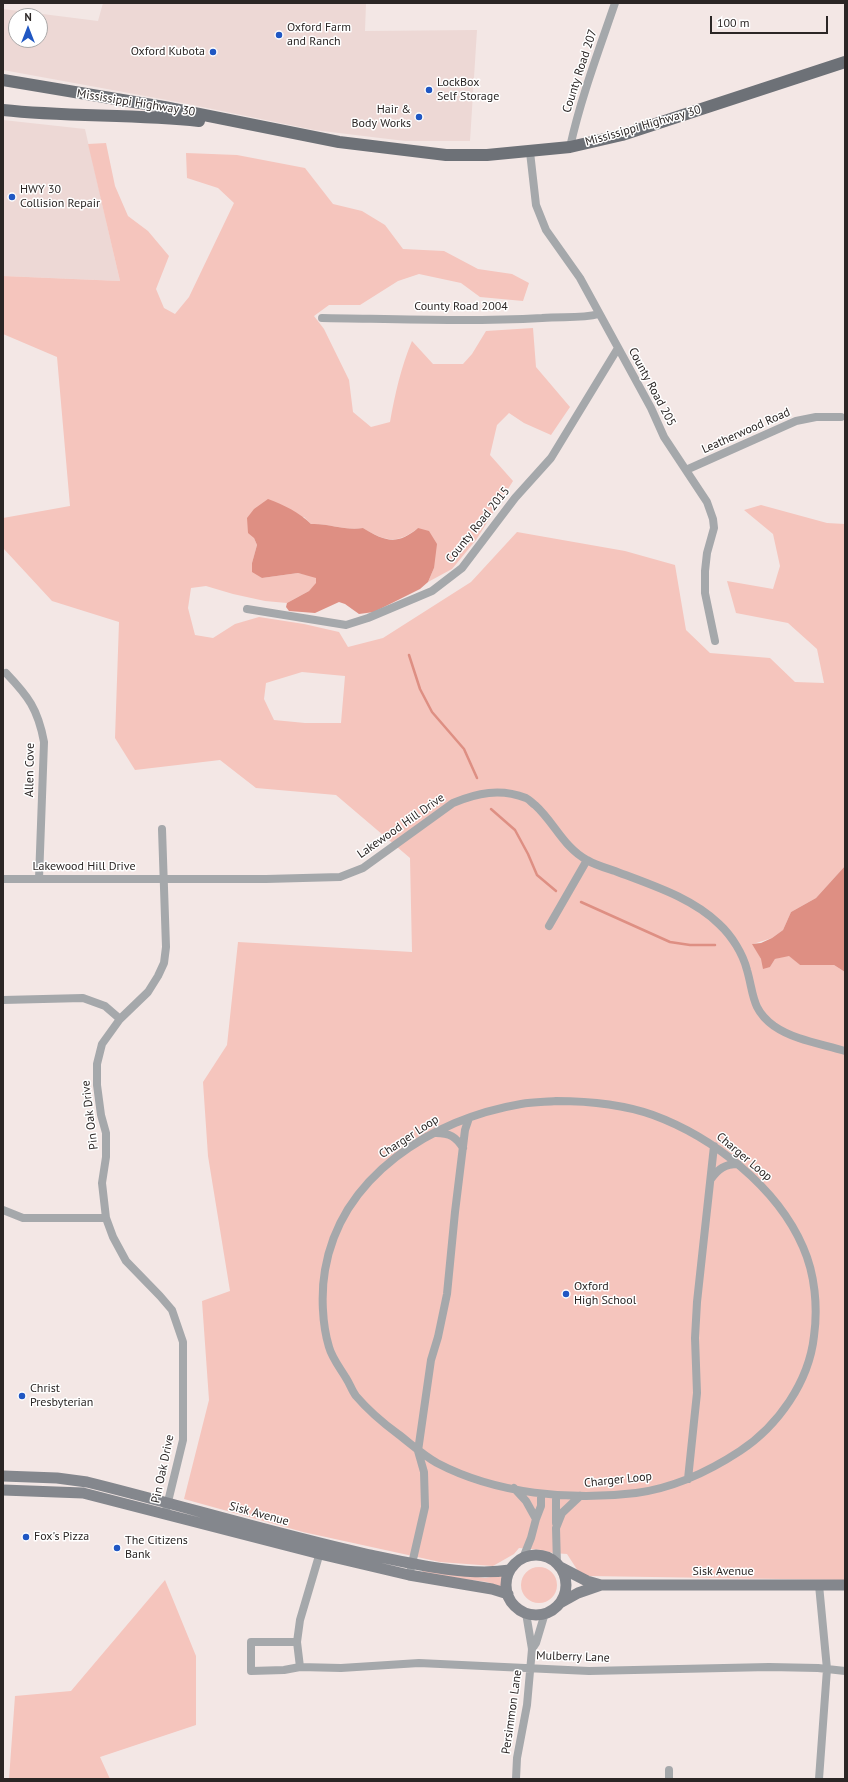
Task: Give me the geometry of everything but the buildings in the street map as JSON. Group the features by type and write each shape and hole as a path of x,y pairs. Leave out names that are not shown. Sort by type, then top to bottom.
{"main road":[{"name":"Mississippi Highway 30","path":"3,80 70,93 164,107 339,142 446,155 487,155 530,152 570,146 622,134 845,62"},
{"path":"68,114 70,93"},
{"name":"Mississippi Highway 30","path":"3,110 174,118 268,129"}],"street":[{"name":"County Road 207","path":"570,146 585,92 615,3"},
{"name":"County Road 205","path":"530,152 536,204 546,230 580,278 652,408 664,437 707,502 713,519 714,528 707,553 705,593 715,641"},
{"name":"County Road 2004","path":"322,318 446,320 556,317 585,318 599,314"},
{"name":"County Road 2015","path":"247,609 346,625 368,618 432,591 462,568 516,498 551,458 618,348"},
{"name":"Leatherwood Road","path":"686,470 796,421 816,417 841,417"},
{"name":"Allen Cove","path":"6,673 21,688 31,702 40,722 44,742 39,879"},
{"name":"Lakewood Hill Drive","path":"3,879 164,880 307,879 340,877 363,868 453,803 470,796 490,792 510,793 528,799 547,817 572,850 587,860 676,896 710,916 721,925 737,948 748,970 753,999 766,1020 789,1034 845,1051"},
{"name":"Pin Oak Drive","path":"162,829 166,947 164,963 148,992 120,1019 102,1044 97,1064 97,1085 101,1115 106,1133 106,1157 102,1183 106,1218 113,1237 126,1261 172,1310 182,1342 183,1440 166,1509"},
{"path":"549,926 587,860"},
{"path":"3,1000 83,998 105,1006 120,1019"},
{"name":"Charger Loop","path":"588,1101 620,1106 651,1114 682,1128 714,1146 738,1164 765,1190 788,1219 804,1247 816,1296 816,1321 813,1349 794,1395 778,1418 759,1436 720,1464 688,1479 664,1488 636,1493 580,1496 541,1494 477,1480 435,1462 418,1451 384,1423 355,1395 329,1347 323,1314 322,1284 328,1254 336,1230 348,1208 363,1186 385,1165 434,1133 450,1124 490,1110 524,1103 588,1101"},
{"path":"410,1569 425,1507 424,1472 418,1451 431,1360 447,1294 465,1130 469,1118"},
{"path":"434,1133 446,1133 452,1135 463,1148"},
{"path":"688,1479 697,1394 694,1359 697,1302 714,1146"},
{"path":"710,1181 722,1168 730,1164 738,1164"},
{"path":"3,1210 23,1218 106,1218"},
{"name":"Sisk Avenue","path":"3,1476 57,1478 87,1482 166,1509"},
{"path":"514,1488 526,1501 536,1519"},
{"name":"Sisk Avenue","path":"3,1490 51,1490 83,1493 166,1509 321,1549 410,1569 508,1594"},
{"path":"541,1494 541,1506 531,1538 523,1558 510,1570 507,1582 508,1594 515,1606 526,1613 536,1615 545,1613"},
{"path":"556,1495 556,1528 559,1565 565,1576 566,1586 564,1596 558,1605"},
{"path":"556,1528 562,1513 580,1496"},
{"path":"300,1667 297,1642 300,1620 321,1549"},
{"name":"Sisk Avenue","path":"523,1558 541,1555 587,1580 602,1585 845,1585"},
{"name":"Sisk Avenue","path":"410,1569 495,1572 510,1570"},
{"name":"Sisk Avenue","path":"545,1613 578,1593 602,1585"},
{"path":"819,1585 827,1669 819,1779"},
{"name":"Persimmon Lane","path":"516,1779 517,1758 527,1705 532,1649 526,1613"},
{"name":"Persimmon Lane","path":"532,1649 536,1643 545,1613"},
{"name":"Mulberry Lane","path":"297,1642 251,1642 251,1671 284,1670 300,1667 341,1668 419,1664 589,1671 740,1668 827,1669 845,1671"},
{"path":"669,1770 669,1779"}],"shaded area":[{"path":"103,3 366,3 365,31 477,30 470,141 405,141 314,130 178,102 3,70 3,9 8,10 8,48 48,48 48,15 98,21"},
{"path":"3,120 85,129 120,281 3,276"},
{"path":"106,143 115,186 128,216 148,231 169,256 156,289 164,308 175,314 189,297 234,203 218,188 187,178 186,153 237,155 305,168 333,204 362,211 385,225 403,249 444,251 478,269 512,274 529,283 523,301 480,297 461,283 419,274 398,281 360,305 329,305 314,316 324,329 349,380 353,412 371,427 390,422 399,381 412,341 433,364 463,364 472,354 486,331 533,328 536,367 570,407 551,435 524,423 509,413 497,425 490,455 513,481 476,540 452,569 428,582 434,568 418,528 404,537 390,539 378,536 363,528 356,529 311,524 304,517 254,538 257,545 252,563 262,578 298,573 317,577 317,583 309,591 287,603 265,601 206,586 191,588 188,608 195,635 213,638 235,624 259,617 304,624 339,632 348,647 383,638 471,582 517,532 625,551 675,565 686,630 710,653 770,658 795,682 824,683 817,649 788,623 736,613 727,581 773,589 780,566 773,534 744,510 761,505 827,523 845,524 845,866 816,898 791,912 783,930 772,938 753,944 761,959 770,967 775,959 789,955 800,965 834,965 845,972 845,1580 588,1576 578,1571 567,1554 519,1548 514,1554 493,1566 440,1562 303,1532 184,1499 209,1400 202,1301 230,1291 208,1156 203,1082 227,1045 238,942 412,952 410,858 336,795 256,788 220,760 135,770 115,738 119,622 52,601 3,548 3,518 70,506 57,357 3,334 3,276 120,281 88,144","holes":["302,672 345,676 341,723 305,723 274,720 264,699 266,683"]},
{"path":"268,499 291,509 311,524 356,529 363,528 378,536 390,540 404,537 418,528 429,531 437,544 434,568 428,582 420,589 374,612 359,614 345,604 339,602 315,613 289,611 286,607 287,603 309,591 316,583 316,578 298,573 262,578 252,572 252,563 257,545 254,538 248,533 247,518 254,509"},
{"path":"845,866 845,972 834,965 800,965 789,956 775,959 770,967 763,969 761,959 752,944 761,943 772,938 783,930 791,912 816,898"},
{"path":"539,1567 552,1572 557,1585 552,1598 539,1603 526,1598 521,1585 526,1572"},
{"path":"424,1569 485,1578 506,1574 505,1588 487,1582 423,1574 422,1570"},
{"path":"165,1580 196,1656 196,1725 100,1757 110,1779 9,1779 15,1696 71,1691"}],"waterway":[{"path":"409,655 420,689 432,712 464,749 477,778"},
{"path":"491,809 515,830 537,875 556,891"},
{"path":"581,902 670,942 690,945 715,945"}],"place":[{"name":"Oxford Farm and Ranch","path":"279,35"},
{"name":"Oxford Kubota","path":"213,52"},
{"name":"LockBox Self Storage","path":"429,90"},
{"name":"Hair & Body Works","path":"419,117"},
{"name":"HWY 30 Collision Repair","path":"12,197"},
{"name":"Oxford High School","path":"566,1294"},
{"name":"Christ Presbyterian","path":"22,1396"},
{"name":"Fox's Pizza","path":"26,1537"},
{"name":"The Citizens Bank","path":"117,1548"}]}
